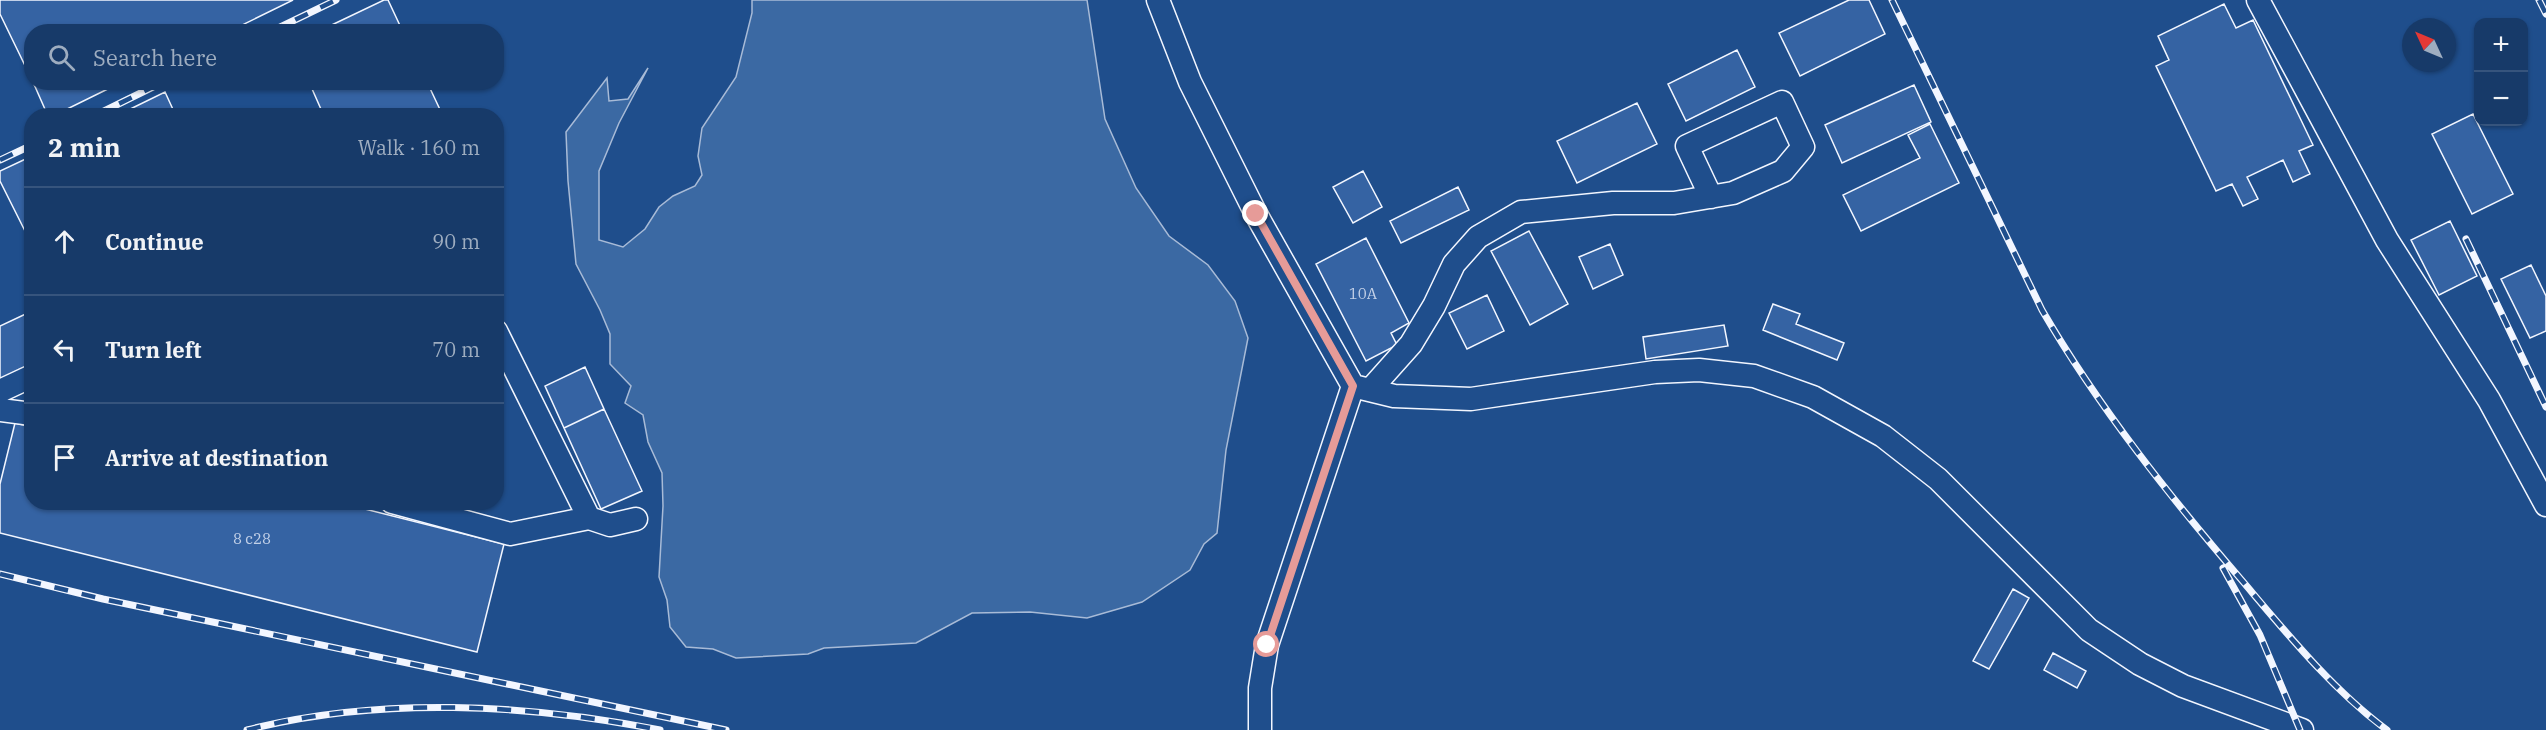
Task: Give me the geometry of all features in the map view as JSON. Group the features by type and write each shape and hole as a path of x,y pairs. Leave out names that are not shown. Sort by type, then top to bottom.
{"street":[{"path":"2258,0 2386,240 2489,400 2546,505"},
{"path":"1160,1 1195,92 1256,214 1361,388 1394,396 1471,399 1655,372 1699,370 1754,376 1813,397 1883,436 1938,478 2050,592 2097,636 2140,664 2183,686 2302,730"},
{"path":"1260,730 1260,688 1267,645 1361,388 1411,344 1434,306 1454,264 1478,237 1521,212 1612,203 1674,203 1711,197 1733,193 1783,171 1803,147 1782,102 1688,146 1711,197"},
{"path":"504,347 589,518"},
{"path":"0,391 24,380"},
{"path":"0,410 24,413"},
{"path":"422,510 510,534 589,518 610,525 636,519"}],"water":[{"path":"752,0 1087,0 1105,119 1136,188 1169,236 1208,265 1235,301 1248,338 1226,450 1217,533 1204,544 1190,570 1142,602 1087,618 1030,612 972,613 916,643 824,648 808,654 736,658 713,649 686,647 670,627 667,600 659,577 663,506 662,473 648,442 643,415 625,403 631,386 610,364 610,334 576,264 566,132 607,78 609,101 628,99 648,68 619,123 599,171 599,240 623,247 645,229 659,207 673,196 695,186 702,175 698,156 702,128 736,77 752,13"}],"building":[{"path":"0,0 293,0 244,24 24,24 24,64 0,14"},
{"path":"388,0 399,24 334,24"},
{"path":"1849,0 1869,0 1885,34 1800,76 1779,33"},
{"path":"2224,4 2236,28 2253,20 2313,145 2299,151 2310,174 2293,182 2283,160 2247,177 2258,199 2243,206 2232,184 2216,191 2156,66 2169,60 2158,36"},
{"path":"1737,50 1755,87 1686,121 1668,84"},
{"path":"1914,85 1931,122 1842,163 1825,125"},
{"path":"37,90 106,90 69,108 44,108"},
{"path":"313,90 431,90 439,108 320,108"},
{"path":"165,92 172,108 132,108"},
{"path":"1637,103 1657,144 1577,183 1557,141"},
{"path":"2473,114 2474,126 2479,126 2513,194 2472,214 2432,134"},
{"path":"1930,124 1959,183 1861,231 1843,195 1920,158 1908,135"},
{"path":"24,160 24,229 0,181 0,171"},
{"path":"1363,171 1382,207 1353,223 1333,187"},
{"path":"1458,187 1469,210 1401,243 1390,221"},
{"path":"2450,221 2477,276 2439,295 2411,240"},
{"path":"1529,231 1568,304 1530,325 1491,251"},
{"path":"1366,238 1409,323 1391,333 1397,345 1366,361 1316,264"},
{"path":"1610,244 1623,275 1593,289 1579,257"},
{"path":"2531,265 2546,296 2546,331 2530,338 2501,279"},
{"path":"1487,295 1504,331 1467,349 1449,313"},
{"path":"1773,304 1800,314 1796,324 1844,343 1837,360 1763,330"},
{"path":"24,315 24,369 0,380 0,326"},
{"path":"1724,325 1728,346 1646,359 1643,337"},
{"path":"585,367 604,409 564,428 545,386"},
{"path":"604,409 642,491 601,509 564,428"},
{"path":"15,423 24,425 24,510 369,510 504,544 477,652 0,533 0,484"},
{"path":"2013,589 2029,598 1989,669 1973,661"},
{"path":"2053,653 2086,671 2077,688 2044,670"}],"railway":[{"path":"286,24 336,0"},
{"path":"1892,0 2042,310 2087,382 2163,485 2278,623 2330,680 2387,730"},
{"path":"2539,0 2546,14"},
{"path":"110,108 147,90"},
{"path":"0,160 24,149"},
{"path":"2466,239 2546,407"},
{"path":"2223,568 2260,635 2300,730"},
{"path":"0,574 103,599 726,730"},
{"path":"247,730 297,719 400,708 506,710 558,714 660,730"}],"route":[{"path":"1256,214 1353,386 1267,645"}]}
